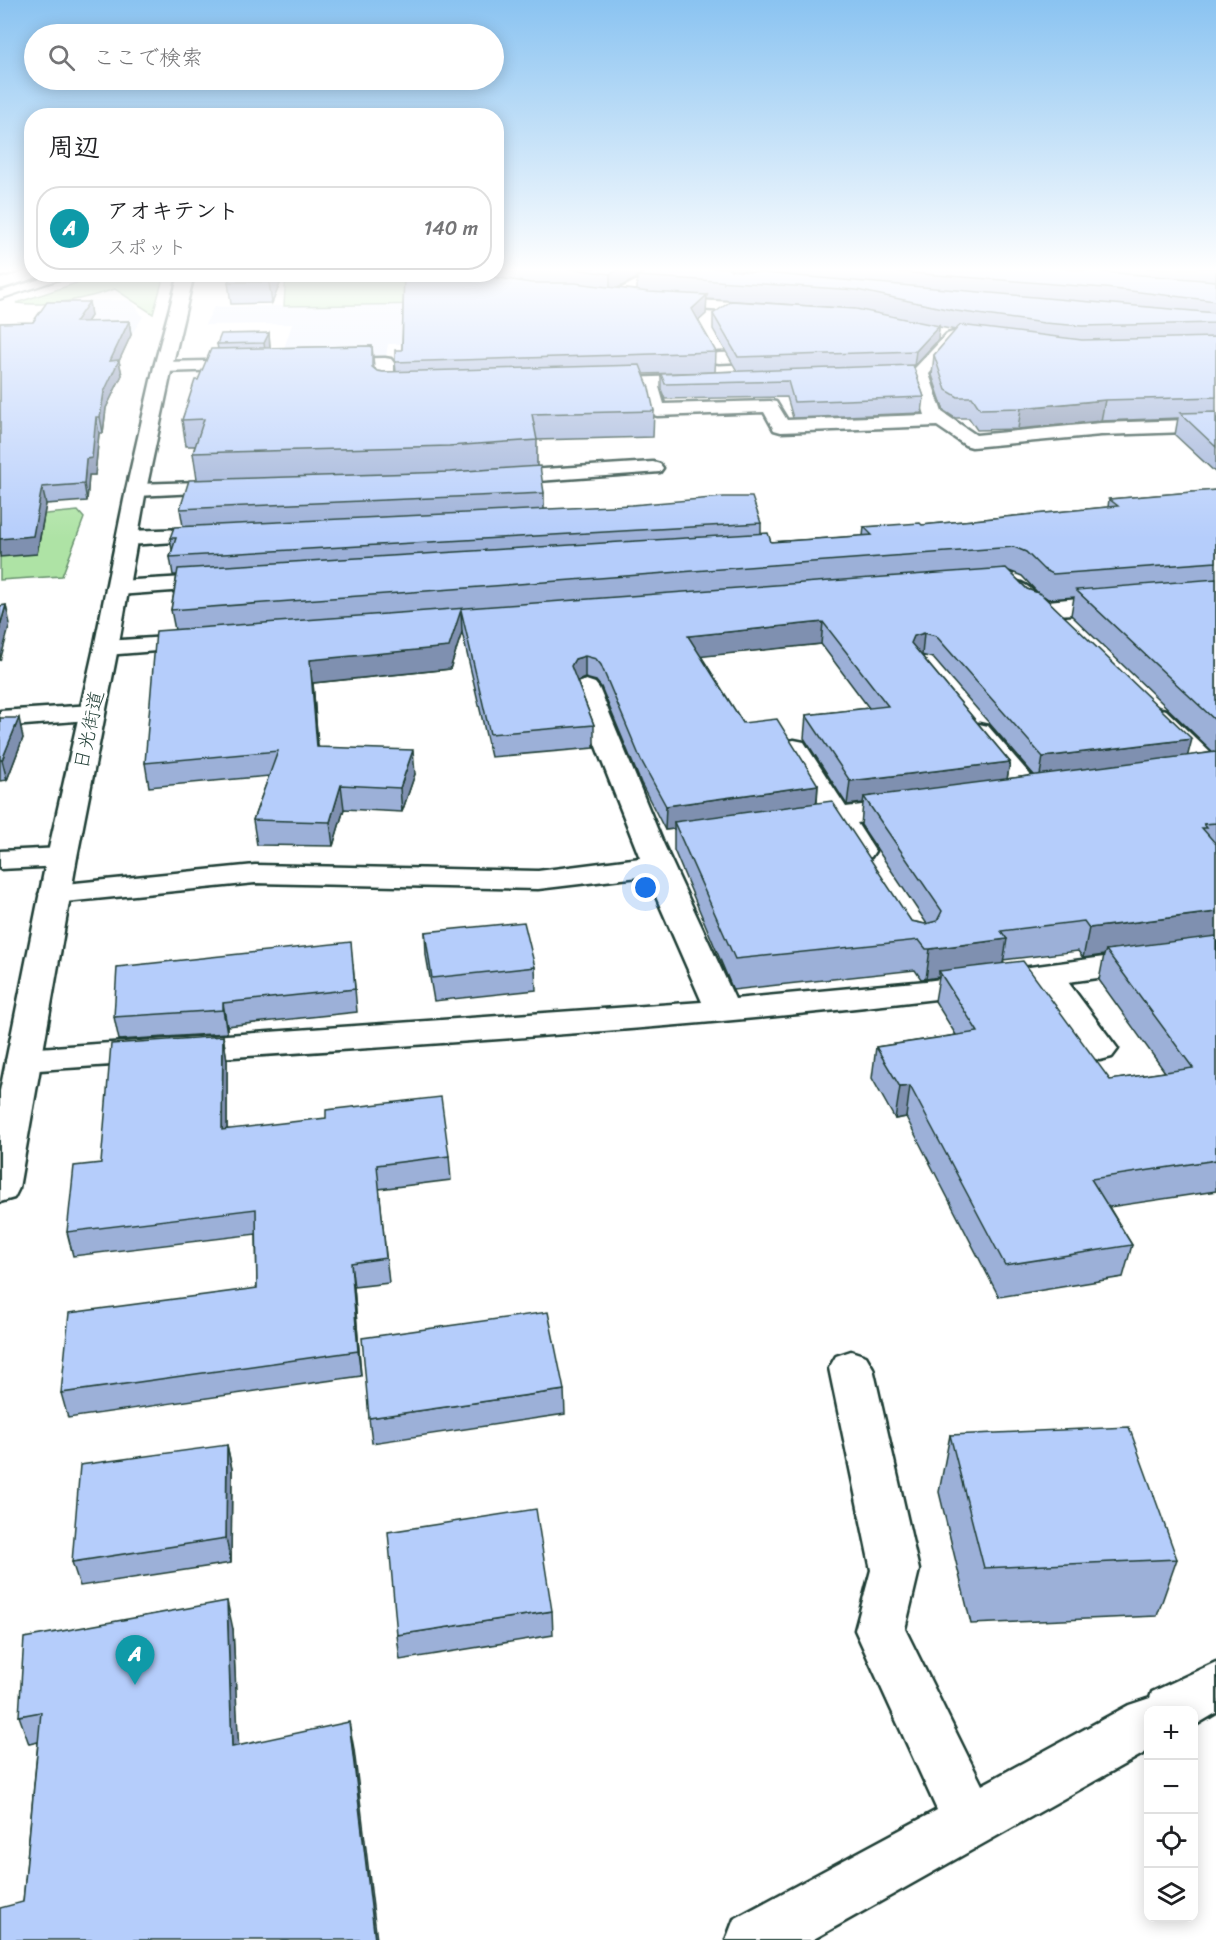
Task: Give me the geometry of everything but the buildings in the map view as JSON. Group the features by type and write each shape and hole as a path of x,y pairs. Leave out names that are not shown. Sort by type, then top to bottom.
{"street":[{"name":"日光街道","path":"0,1188 55,894 136,490 165,359"},
{"path":"588,384 648,382 719,364 762,359"},
{"path":"849,375 920,373 932,359"},
{"path":"314,364 385,363 385,390 433,389"},
{"path":"163,367 268,365"},
{"path":"920,373 934,415 972,441 1101,429 1216,425"},
{"path":"648,382 657,410 770,406 781,426 940,420"},
{"path":"475,479 653,468"},
{"path":"136,490 252,487"},
{"path":"128,538 233,533"},
{"path":"998,581 1010,580 1033,604 1047,608 1137,600"},
{"path":"118,588 236,581"},
{"path":"1047,608 1071,632"},
{"path":"106,648 215,640"},
{"path":"586,688 660,849 723,1011"},
{"path":"1137,696 1214,769"},
{"path":"960,710 1041,791 996,796"},
{"path":"0,719 92,713"},
{"path":"784,731 876,875"},
{"path":"1178,774 1214,769"},
{"path":"790,824 940,804"},
{"path":"55,894 255,874 538,880 660,849"},
{"path":"0,860 63,857"},
{"path":"24,1060 723,1011 926,991 1216,952"},
{"path":"1046,975 1100,1049"},
{"path":"851,1368 895,1570 880,1630 970,1820"},
{"path":"1178,1706 1216,1686"},
{"path":"755,1940 1144,1726"}],"shaded area":[{"path":"281,359 386,359 385,363 279,364"}],"green space":[{"path":"78,511 84,518 62,576 0,580 0,522 4,518"}],"place":[{"name":"アオキテント","path":"135,1685"}]}
